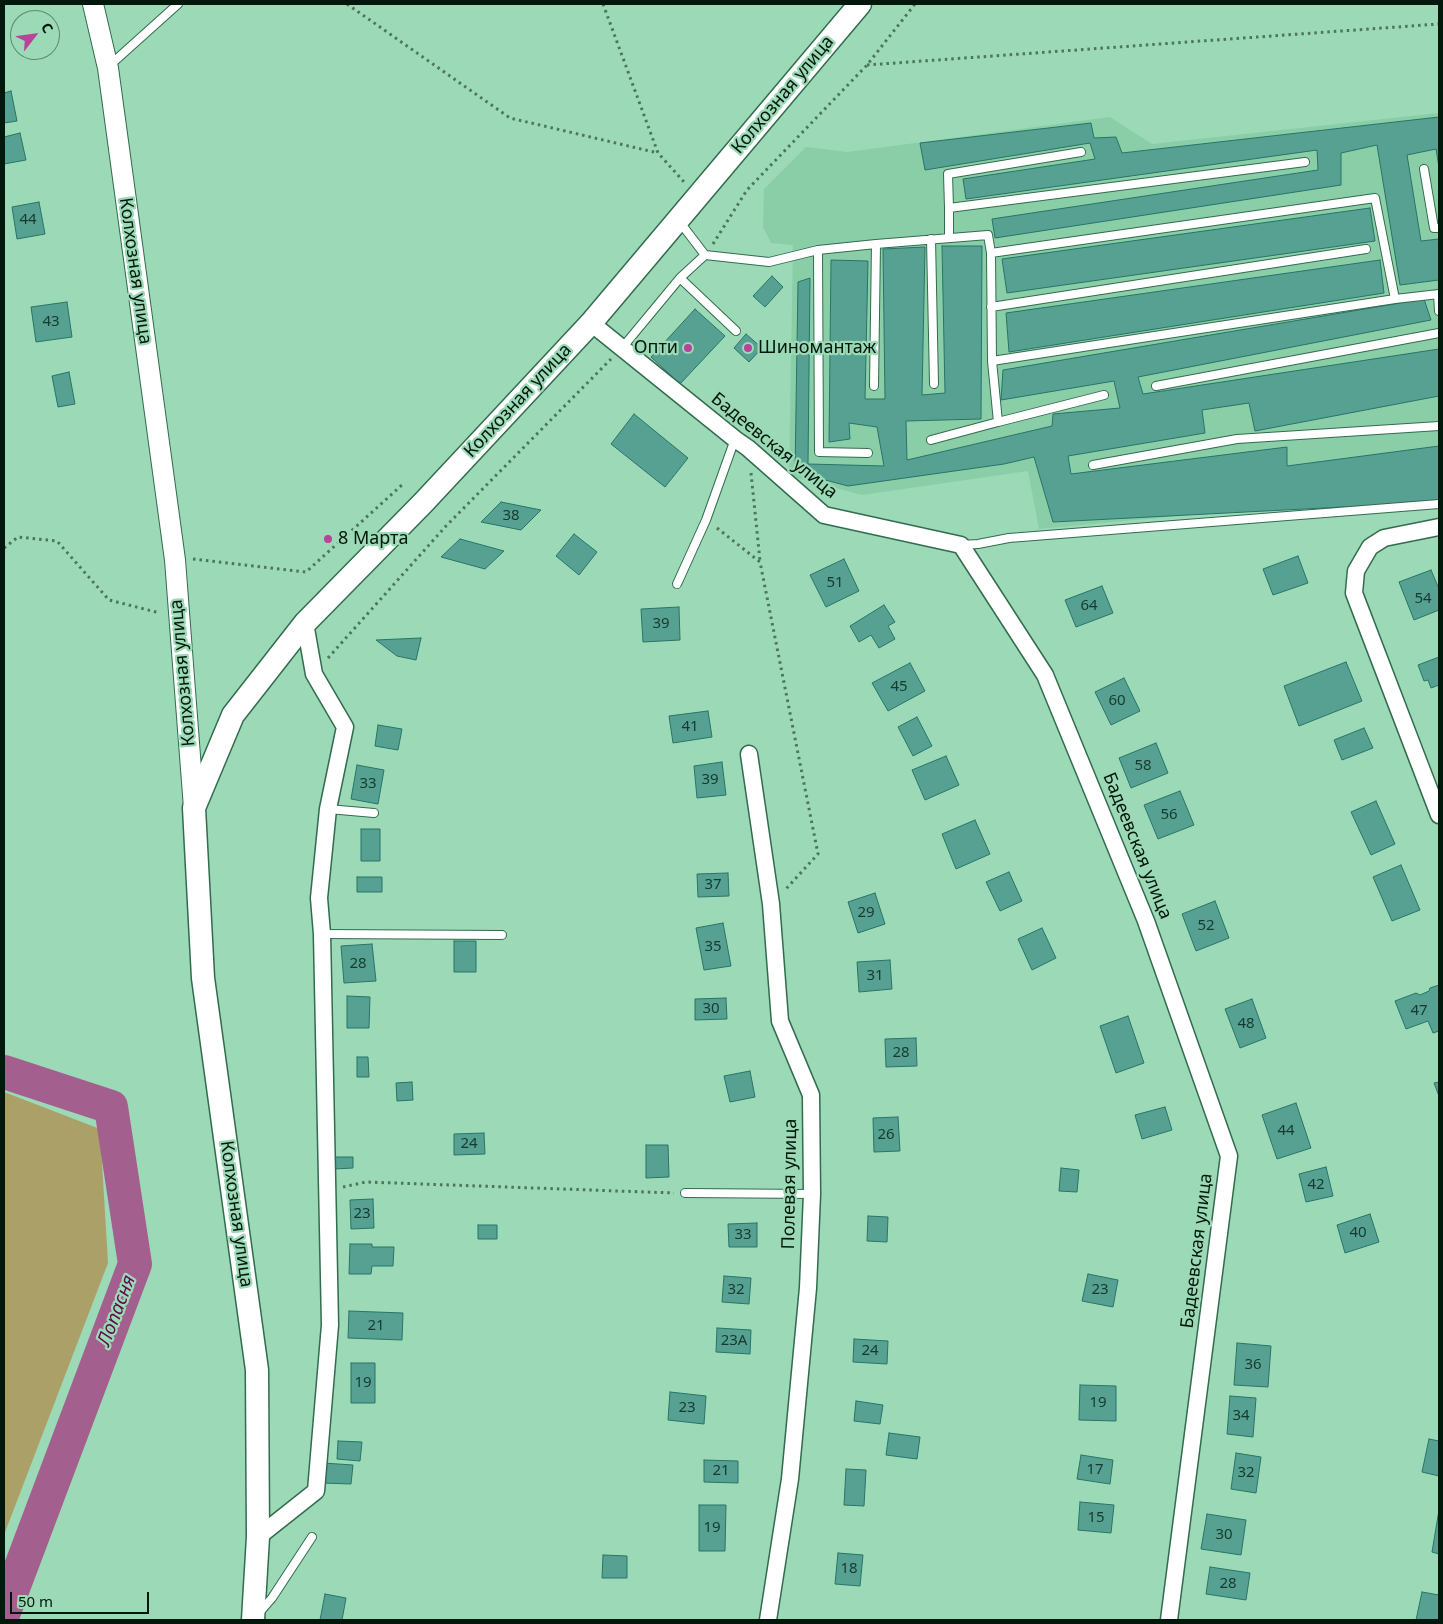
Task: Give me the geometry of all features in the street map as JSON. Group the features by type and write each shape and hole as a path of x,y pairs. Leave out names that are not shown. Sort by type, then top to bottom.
{"main road":[{"name":"Колхозная улица","path":"253,1620 258,1537 258,1370 203,978 194,808 233,715 305,623 423,503 591,323 860,4"}],"street":[{"name":"Колхозная улица","path":"93,4 108,68 174,560 194,808"},
{"name":"Бадеевская улица","path":"591,323 742,444 824,515 960,545 1045,675 1146,921 1229,1156 1169,1620"},
{"path":"1439,527 1384,538 1370,548 1356,571 1354,592 1439,816"},
{"path":"258,1537 316,1491 330,1325 322,934 319,898 328,808 345,726 314,674 305,623"},
{"name":"Полевая улица","path":"749,754 772,904 780,1021 811,1095 812,1194 808,1288 790,1479 768,1620"}],"lane":[{"path":"108,68 178,4"},
{"path":"949,238 948,174 1080,152"},
{"path":"949,208 1305,162"},
{"path":"1424,168 1434,228 1439,228"},
{"path":"991,253 1375,198 1395,299"},
{"path":"678,220 705,256"},
{"path":"622,348 680,278 705,256 769,262 818,250 988,235 991,253 992,361 998,422"},
{"path":"931,239 934,384"},
{"path":"874,386 876,244"},
{"path":"991,307 1366,249"},
{"path":"818,250 819,452 868,454"},
{"path":"680,278 736,331"},
{"path":"992,361 1438,294 1439,311"},
{"path":"1156,386 1439,333"},
{"path":"931,440 1104,395"},
{"path":"1093,465 1237,439 1439,426"},
{"path":"676,584 742,444"},
{"path":"960,545 978,544 1009,538 1439,504"},
{"path":"328,808 374,813"},
{"path":"322,934 502,935"},
{"path":"685,1193 812,1194"},
{"path":"253,1620 272,1598 312,1537"}],"path":[{"path":"347,4 510,118 658,153"},
{"path":"603,4 658,153 697,197"},
{"path":"705,256 747,190 867,64 915,4"},
{"path":"867,64 1439,24"},
{"path":"314,674 446,526 622,348"},
{"path":"742,444 760,562 818,854 772,904"},
{"path":"174,560 199,558 306,572 403,484"},
{"path":"706,520 760,562"},
{"path":"4,548 18,537 57,542 109,600 157,613 178,613"},
{"path":"328,1190 366,1182 685,1193"}],"shaded area":[{"path":"1439,113 1439,492 1039,529 1028,471 862,495 789,476 793,245 771,243 763,227 764,189 806,147 848,152 1110,117 1152,144"},
{"path":"4,1092 100,1129 108,1263 4,1535"}],"building":[{"path":"11,91 17,121 4,123 4,93"},
{"path":"1439,117 1439,167 1436,149 1407,155 1421,241 1439,239 1439,280 1400,285 1377,145 1341,153 1341,185 995,238 992,219 1318,170 1317,150 966,199 963,179 1095,159 1090,143 925,170 920,143 1091,123 1094,138 1116,137 1122,153"},
{"path":"20,133 26,160 4,164 4,137"},
{"path":"39,202 45,234 17,239 12,207"},
{"path":"1370,208 1375,241 1007,293 1002,259"},
{"path":"942,246 982,246 981,419 906,421 907,460 1052,426 1053,414 1120,408 1114,381 1001,400 1003,370 1424,299 1431,320 1138,377 1143,394 1439,349 1439,396 1255,431 1249,403 1202,410 1205,433 1068,456 1071,474 1287,447 1287,466 1439,446 1439,502 1053,522 1034,457 1004,464 848,486 795,472 798,282 810,278 808,464 884,466 877,427 849,423 850,439 829,442 831,260 868,261 865,399 885,399 883,249 925,247 922,395 945,393"},
{"path":"1380,260 1384,293 1009,352 1006,313"},
{"path":"772,276 783,287 765,307 753,296"},
{"path":"67,302 72,337 36,342 31,307"},
{"path":"695,309 725,336 680,384 651,357"},
{"name":"Шиномантаж","path":"746,334 762,348 749,362 734,348"},
{"path":"69,372 75,404 58,407 52,376"},
{"path":"634,414 688,458 665,487 611,444"},
{"path":"501,502 541,510 521,530 481,522"},
{"path":"574,534 597,552 579,575 556,556"},
{"path":"460,539 504,551 485,569 441,557"},
{"path":"1298,556 1308,583 1273,595 1263,569"},
{"path":"844,559 859,591 826,607 810,575"},
{"path":"1431,570 1439,589 1439,610 1414,620 1399,582"},
{"path":"1102,586 1113,613 1076,627 1065,600"},
{"path":"884,605 895,622 888,626 895,639 879,648 871,635 859,642 850,626"},
{"path":"679,607 680,640 643,642 641,609"},
{"path":"421,638 416,660 397,656 376,640"},
{"path":"1439,657 1439,685 1431,688 1428,680 1424,681 1418,665"},
{"path":"1346,662 1362,701 1299,726 1284,686"},
{"path":"910,663 925,691 888,711 872,683"},
{"path":"1124,678 1140,711 1111,725 1095,692"},
{"path":"708,711 712,737 673,743 669,716"},
{"path":"917,717 932,746 913,756 898,727"},
{"path":"378,725 402,729 398,750 375,746"},
{"path":"1364,728 1373,748 1342,760 1334,740"},
{"path":"1156,743 1168,773 1131,788 1119,758"},
{"path":"946,756 959,785 925,800 912,770"},
{"path":"722,762 726,795 697,798 694,766"},
{"path":"357,765 384,770 378,804 351,799"},
{"path":"1180,791 1194,825 1158,839 1144,805"},
{"path":"1376,801 1395,844 1371,855 1351,812"},
{"path":"975,820 990,854 956,869 942,834"},
{"path":"361,829 380,829 380,861 361,861"},
{"path":"1401,865 1420,910 1392,921 1373,877"},
{"path":"1009,872 1022,901 1000,911 986,882"},
{"path":"728,873 729,896 698,897 697,874"},
{"path":"357,877 382,877 382,892 357,892"},
{"path":"875,893 885,924 858,933 848,902"},
{"path":"1215,901 1229,938 1196,951 1182,914"},
{"path":"723,923 731,966 704,970 696,928"},
{"path":"1042,928 1056,958 1032,970 1018,939"},
{"path":"454,941 476,941 476,972 454,972"},
{"path":"372,944 376,981 344,983 341,946"},
{"path":"890,960 892,989 859,992 857,962"},
{"path":"1439,985 1439,1031 1433,1033 1428,1021 1406,1029 1395,1001 1416,993 1420,995 1429,991 1430,988"},
{"path":"347,996 370,997 369,1028 347,1028"},
{"path":"726,998 727,1019 695,1020 695,999"},
{"path":"1252,999 1266,1038 1240,1048 1225,1009"},
{"path":"1128,1016 1144,1063 1116,1073 1100,1026"},
{"path":"916,1038 917,1066 886,1067 885,1039"},
{"path":"357,1057 368,1057 369,1077 357,1077"},
{"path":"750,1071 755,1097 730,1102 724,1076"},
{"path":"412,1082 413,1100 397,1101 396,1083"},
{"path":"1439,1082 1439,1096 1434,1083"},
{"path":"1296,1103 1311,1148 1277,1159 1262,1115"},
{"path":"1165,1107 1172,1130 1142,1139 1135,1115"},
{"path":"898,1117 900,1151 874,1152 873,1118"},
{"path":"484,1133 485,1154 454,1155 454,1134"},
{"path":"646,1145 668,1145 669,1177 646,1178"},
{"path":"334,1157 353,1157 353,1168 334,1169"},
{"path":"1326,1167 1333,1196 1306,1202 1299,1174"},
{"path":"1061,1168 1079,1170 1077,1192 1059,1191"},
{"path":"373,1199 374,1228 351,1229 350,1200"},
{"path":"1370,1214 1379,1242 1345,1253 1337,1225"},
{"path":"868,1216 888,1217 887,1242 867,1241"},
{"path":"757,1223 757,1247 729,1247 728,1224"},
{"path":"478,1225 497,1225 497,1239 478,1239"},
{"path":"350,1244 394,1247 393,1266 372,1266 371,1274 349,1274"},
{"path":"1088,1274 1118,1280 1113,1307 1082,1301"},
{"path":"724,1276 751,1278 749,1304 722,1302"},
{"path":"349,1311 403,1313 402,1340 348,1338"},
{"path":"717,1328 751,1330 750,1354 716,1352"},
{"path":"854,1339 888,1341 887,1364 853,1362"},
{"path":"1237,1343 1271,1346 1268,1387 1234,1385"},
{"path":"351,1363 375,1363 375,1403 351,1403"},
{"path":"1080,1385 1116,1386 1116,1421 1079,1420"},
{"path":"670,1392 706,1396 704,1424 668,1420"},
{"path":"1230,1396 1256,1398 1253,1437 1227,1434"},
{"path":"856,1401 883,1405 880,1424 854,1421"},
{"path":"889,1433 920,1437 917,1459 886,1455"},
{"path":"1429,1439 1439,1441 1439,1476 1422,1472"},
{"path":"338,1441 362,1442 360,1461 337,1459"},
{"path":"1236,1453 1261,1457 1256,1493 1231,1489"},
{"path":"1081,1455 1113,1460 1110,1484 1077,1479"},
{"path":"704,1460 738,1461 738,1483 704,1482"},
{"path":"323,1463 353,1465 351,1484 322,1483"},
{"path":"846,1469 866,1470 864,1506 844,1505"},
{"path":"1080,1502 1114,1505 1111,1533 1078,1530"},
{"path":"699,1505 726,1505 725,1551 699,1551"},
{"path":"1439,1510 1439,1554 1432,1552"},
{"path":"1207,1514 1246,1520 1241,1555 1201,1549"},
{"path":"838,1553 863,1555 860,1586 835,1584"},
{"path":"603,1555 627,1556 627,1578 602,1578"},
{"path":"1210,1567 1250,1573 1246,1600 1206,1594"},
{"path":"1422,1592 1439,1595 1439,1620 1416,1620"},
{"path":"325,1594 346,1598 342,1620 320,1620"}],"waterway":[{"name":"Лопасня","path":"4,1072 111,1107 135,1264 4,1612"}],"place":[{"name":"Опти","path":"688,348"},
{"name":"Шиномантаж","path":"748,348"},
{"name":"8 Марта","path":"328,539"}]}
